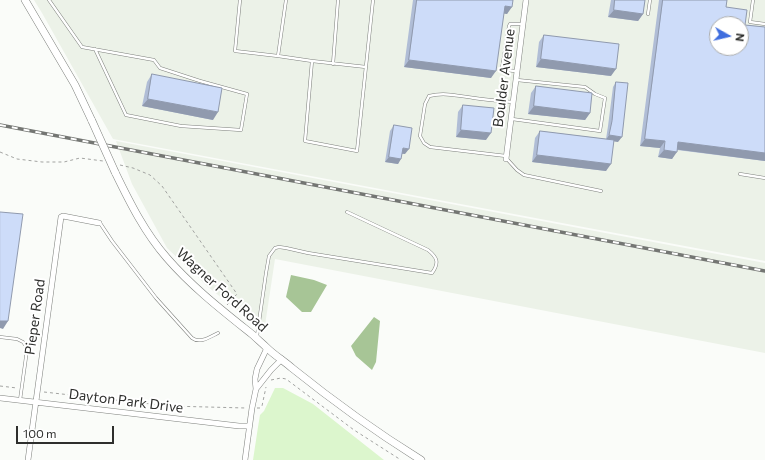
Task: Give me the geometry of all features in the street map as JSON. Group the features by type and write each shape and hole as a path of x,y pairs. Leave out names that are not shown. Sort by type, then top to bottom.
{"main road":[{"name":"Wagner Ford Road","path":"25,0 75,85 136,214 166,258 183,275 267,348 356,418 421,460"}],"street":[{"name":"Boulder Avenue","path":"507,158 526,0"},
{"name":"Pieper Road","path":"28,460 61,217 63,216 99,223"},
{"path":"245,460 249,426 256,389 255,379 257,369 267,348"},
{"path":"256,389 282,359"},
{"name":"Dayton Park Drive","path":"0,398 249,426"}],"lane":[{"path":"49,0 82,47 95,49 154,60 160,68 247,94 241,130 181,126 126,115 95,49"},
{"path":"240,0 235,51 366,67"},
{"path":"278,56 286,0"},
{"path":"332,64 338,0"},
{"path":"312,61 305,141 357,151 373,0"},
{"path":"648,14 650,0"},
{"path":"754,0 750,22 765,24"},
{"path":"517,71 504,70 502,68 509,26 510,24 523,24"},
{"path":"511,119 600,131 605,98 595,94 585,87 516,79"},
{"path":"513,102 446,94 430,96 425,104 420,136 424,143 430,147 507,158 517,170 524,175 601,190"},
{"path":"740,174 765,178"},
{"path":"256,338 269,256 275,248 286,248 308,253 432,273 436,268 436,258 428,250 347,212"},
{"path":"99,223 156,298 192,338 198,341 218,333"},
{"path":"0,337 17,339 23,342 26,346 26,357 20,400"}],"path":[{"path":"0,152 17,159 42,162 64,162 80,158 104,161"},
{"path":"116,164 133,168 150,175 162,186 237,294 223,310"},
{"path":"270,381 281,378 286,379 354,430 401,460"},
{"path":"38,391 169,406 260,408 262,406 267,384"},
{"path":"0,386 22,389"}],"shaded area":[{"path":"34,0 765,0 765,261 113,139"},
{"path":"116,141 765,263 765,353 275,259 264,332 207,286 167,248 132,184"},
{"path":"291,275 314,280 327,285 311,312 302,312 286,297"},
{"path":"374,317 380,321 376,362 372,370 356,356 351,346"},
{"path":"275,388 283,388 313,404 384,460 253,460 260,415 264,411"}],"building":[{"path":"417,0 513,0 512,7 505,6 496,71 409,60"},
{"path":"615,0 645,0 643,14 614,10"},
{"path":"663,0 727,0 726,7 747,10 746,16 709,16 709,56 749,56 749,25 765,27 765,153 678,142 677,152 664,150 665,141 645,139"},
{"path":"544,35 619,44 616,69 541,59"},
{"path":"152,74 222,88 218,112 148,99"},
{"path":"616,82 628,83 622,137 609,135"},
{"path":"536,86 592,93 590,113 534,106"},
{"path":"463,105 494,108 491,133 461,130"},
{"path":"394,125 412,128 409,149 403,148 401,159 389,157"},
{"path":"540,131 614,140 611,164 537,155"},
{"path":"0,212 23,214 8,321 0,321"}],"railway":[{"path":"0,125 765,271"}]}
